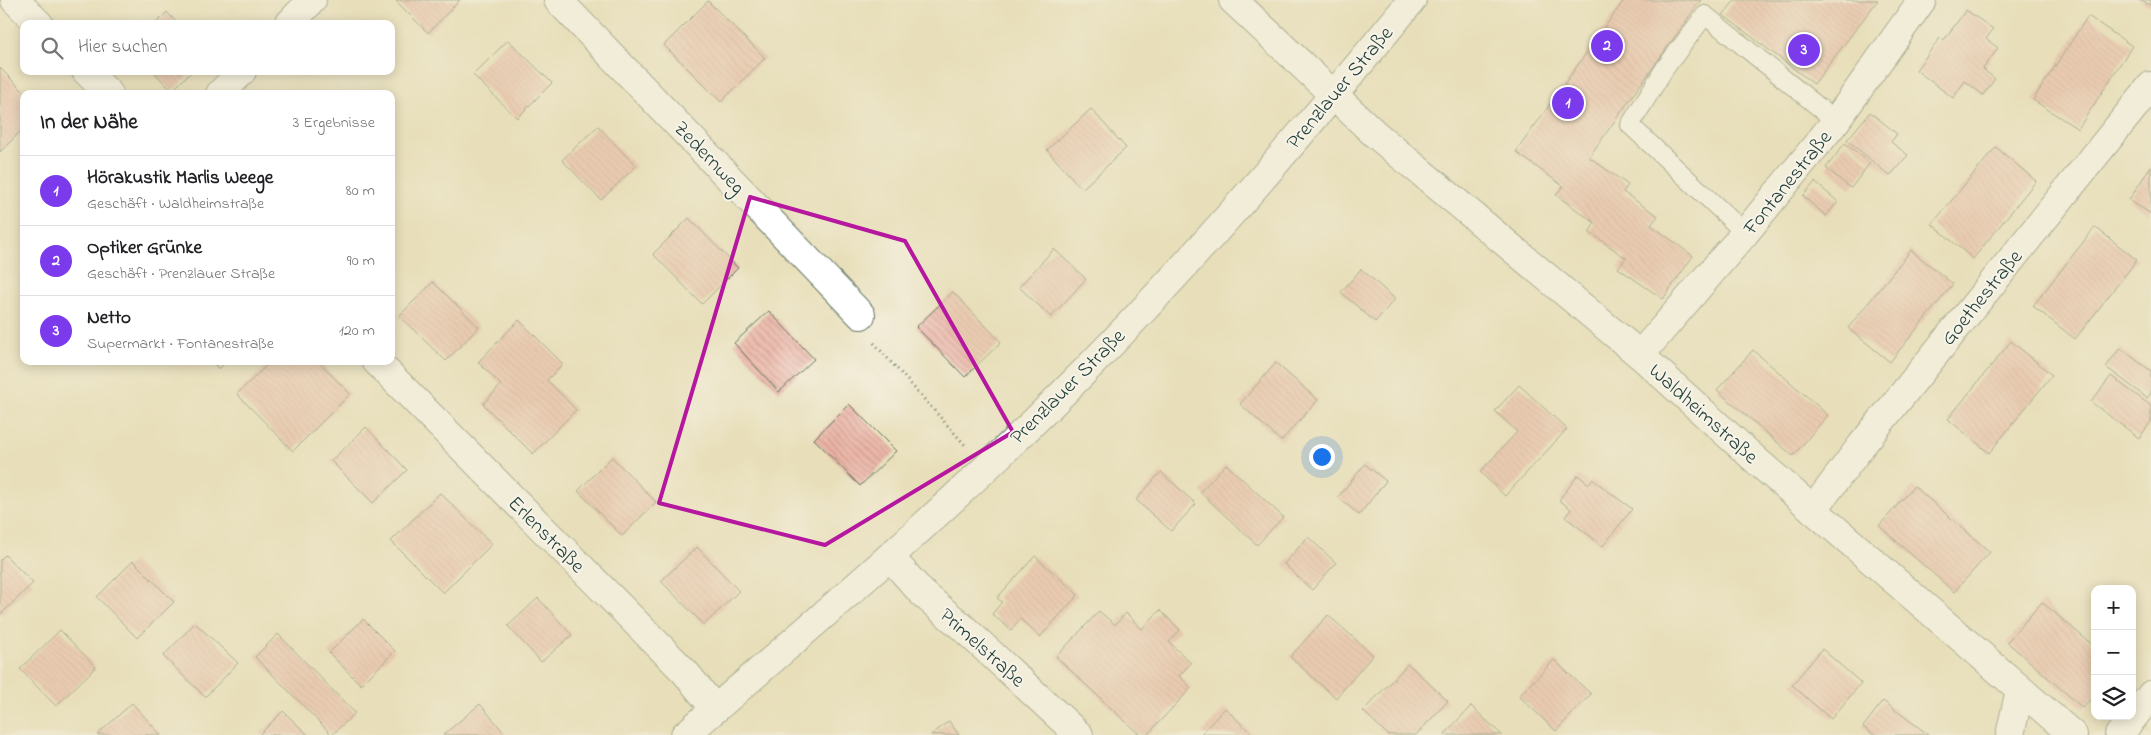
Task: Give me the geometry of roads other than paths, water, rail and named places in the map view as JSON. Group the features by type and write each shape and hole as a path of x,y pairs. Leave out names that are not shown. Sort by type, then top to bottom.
{"street":[{"path":"15,0 35,20"},
{"path":"293,20 312,0"},
{"name":"Zedernweg","path":"558,0 861,315"},
{"name":"Waldheimstraße","path":"1233,0 1374,133 1640,355 1813,510 2073,735"},
{"name":"Prenzlauer Straße","path":"684,735 890,557 1081,375 1153,299 1298,138 1412,0"},
{"name":"Fontanestraße","path":"1640,355 1745,233 1836,121 1922,0"},
{"path":"90,75 105,90"},
{"path":"224,90 238,75"},
{"name":"Goethestraße","path":"1813,510 1861,446 2151,86"},
{"name":"Erlenstraße","path":"380,365 685,672 715,709"},
{"name":"Primelstraße","path":"890,557 922,593 960,625 1078,735"},
{"path":"2010,735 2020,690"},
{"path":"2119,735 2151,695"}],"lane":[{"path":"1745,233 1630,125 1665,68 1705,15 1836,121"}],"place":[{"name":"Optiker Grünke","path":"1607,46"},
{"name":"Netto","path":"1804,50"},
{"name":"Hörakustik Marlis Weege","path":"1568,103"}]}
